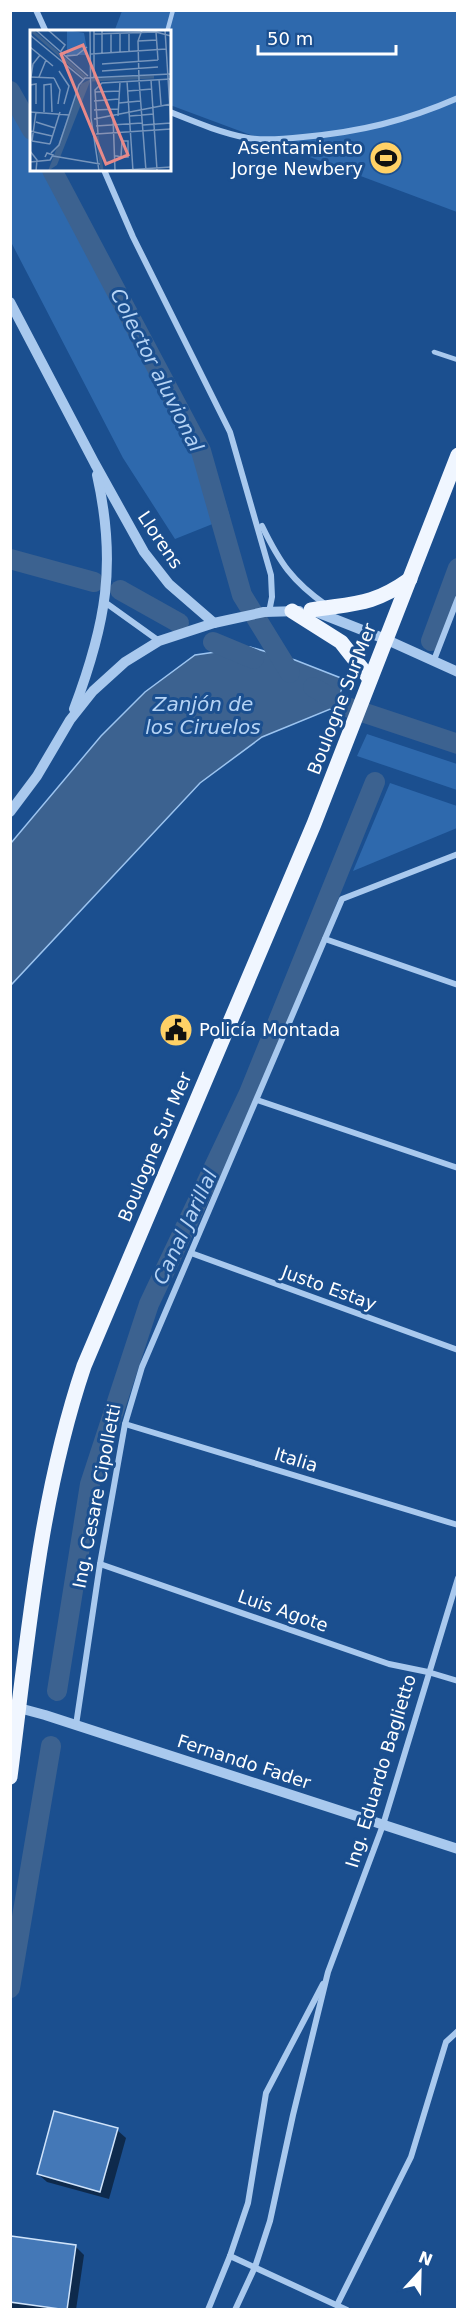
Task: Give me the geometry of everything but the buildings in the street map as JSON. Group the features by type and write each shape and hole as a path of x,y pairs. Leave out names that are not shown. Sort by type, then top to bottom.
{"main road":[{"name":"Boulogne Sur Mer","path":"10,1777 45,1515 64,1432 81,1376 314,824 458,455"},
{"path":"311,610 358,604 377,599 389,594 410,579"},
{"path":"292,611 341,642 370,679"}],"street":[{"path":"36,10 45,30"},
{"path":"171,112 221,132 250,139 281,139 337,134 380,126 419,115 458,98"},
{"path":"104,171 133,237 230,432 255,512 271,575 272,597 266,612"},
{"name":"Llorens","path":"10,302 144,552 169,584 214,623"},
{"name":"Llorens","path":"70,720 94,653 106,603 107,530 95,464"},
{"path":"255,512 273,549 292,578 329,607"},
{"path":"434,660 458,598"},
{"path":"106,603 159,641"},
{"path":"10,812 37,776 70,720 108,676 125,662 159,641 214,623 266,612 311,610 385,639 458,672"},
{"name":"Ing. Cesare Cipolletti","path":"76,1725 100,1564 125,1424 142,1367 342,899 458,854"},
{"path":"325,939 458,985"},
{"path":"257,1100 458,1168"},
{"name":"Justo Estay","path":"191,1253 458,1350"},
{"name":"Italia","path":"125,1424 458,1525"},
{"name":"Luis Agote","path":"100,1564 389,1664 428,1672 458,1682"},
{"name":"Ing. Eduardo Baglietto","path":"208,2310 248,2204 266,2093 328,1972 383,1825 458,1578"},
{"name":"Fernando Fader","path":"19,1708 458,1849"},
{"name":"Ing. Eduardo Baglietto","path":"236,2310 255,2267 270,2221 328,1972"},
{"path":"337,2305 411,2157 446,2042 458,2031"},
{"path":"230,2256 347,2310"}],"lane":[{"path":"168,30 173,10"},
{"path":"434,352 458,360"}],"shaded area":[{"name":"Asentamiento Jorge Newbery","path":"122,11 457,11 457,212 171,105 171,30 115,30"},
{"path":"11,94 30,130 30,171 53,171 211,455 230,517 175,539 123,458 11,242"},
{"path":"367,734 457,764 457,790 357,756"},
{"path":"390,783 457,806 457,828 353,871"}],"water":[{"name":"Zanjón de los Ciruelos","path":"250,647 295,660 346,680 333,708 262,737 200,783 11,985 11,843 101,736 145,692 195,655"}],"waterway":[{"name":"Colector aluvional","path":"10,91 30,126"},
{"name":"Colector aluvional","path":"53,171 201,451 242,595 290,673"},
{"name":"Colector aluvional","path":"10,559 94,582"},
{"name":"Canal Jarillal","path":"431,641 458,568"},
{"name":"Colector aluvional","path":"120,590 179,623"},
{"name":"Zanjón de los Ciruelos","path":"213,642 254,659"},
{"name":"Zanjón de los Ciruelos","path":"313,687 347,707 458,744"},
{"name":"Canal Jarillal","path":"57,1691 90,1484 149,1304 249,1093 375,782"},
{"name":"Canal Jarillal","path":"10,1988 51,1746"}],"place":[{"name":"Asentamiento Jorge Newbery","path":"386,158"},
{"name":"Policía Montada","path":"176,1030"}]}
